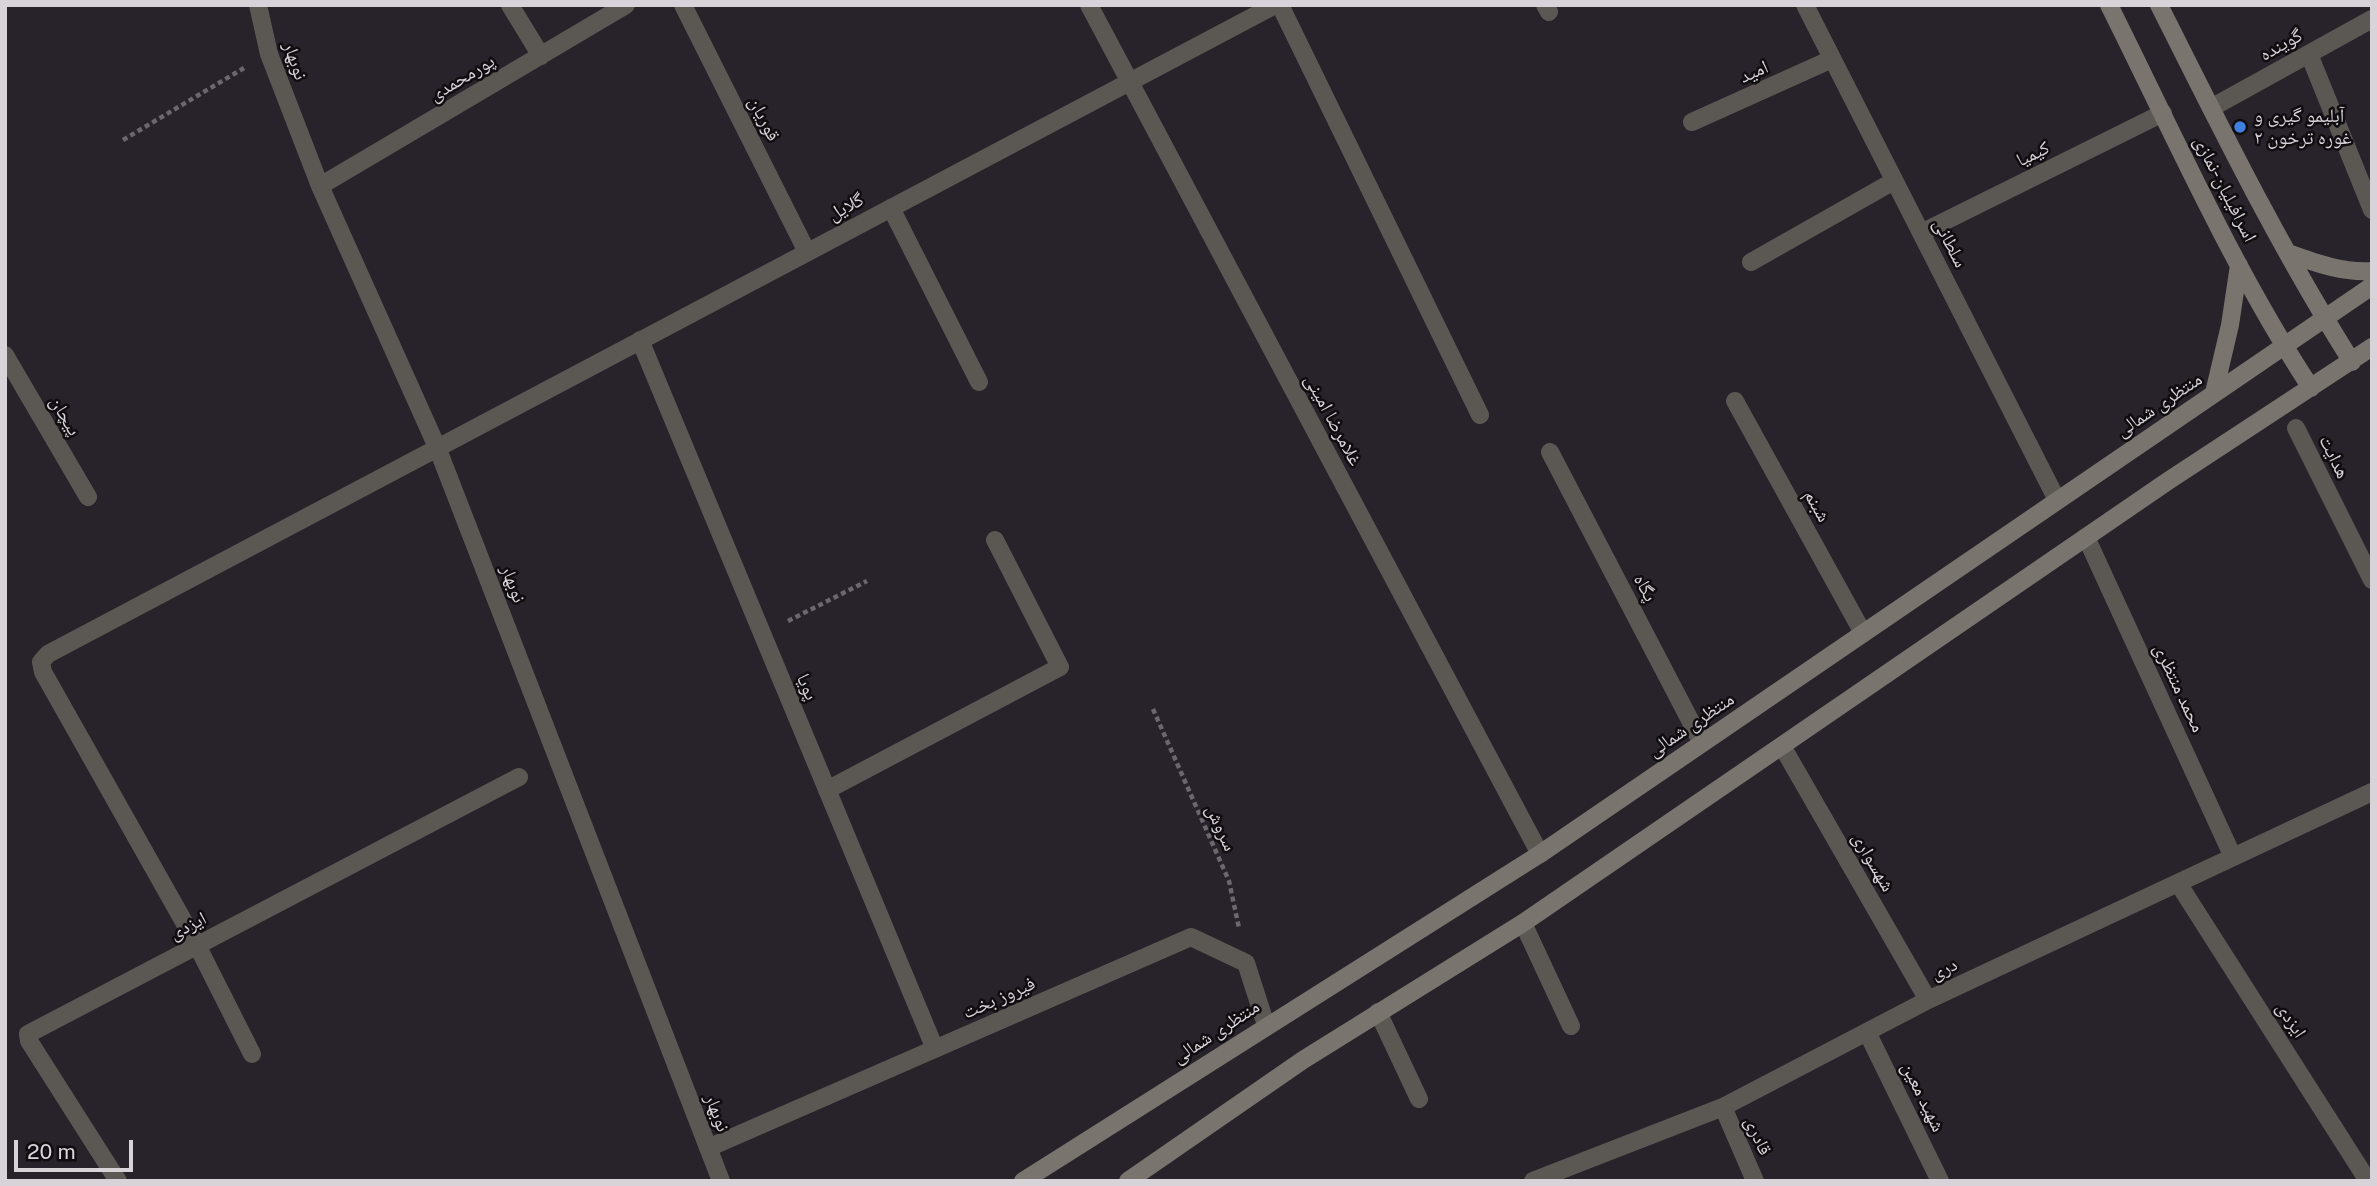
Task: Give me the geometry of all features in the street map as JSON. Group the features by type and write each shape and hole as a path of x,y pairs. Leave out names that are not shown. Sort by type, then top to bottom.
{"main road":[{"name":"اسرافیلیان-نمازی","path":"2109,5 2239,265 2284,347 2311,388"},
{"name":"اسرافیلیان-نمازی","path":"2159,5 2248,183 2352,362"},
{"path":"2288,253 2330,268 2355,272 2372,271"},
{"path":"2214,393 2230,325 2239,265"},
{"name":"منتظری شمالی","path":"1023,1181 1540,854 2372,286"},
{"path":"1128,1181 1303,1060 1523,923 2086,537 2372,347"}],"street":[{"name":"نوبهار","path":"258,5 269,54 320,186 437,447 722,1181"},
{"path":"510,5 541,56"},
{"name":"پورمحمدی","path":"320,186 626,5"},
{"name":"قوریان","path":"683,5 807,252"},
{"name":"غلامرضا امینی","path":"1089,5 1540,854"},
{"path":"1277,5 1480,415"},
{"name":"گلایل","path":"197,945 43,672 41,662 48,654 1277,5"},
{"name":"سلطانی","path":"1805,5 2057,500"},
{"name":"گوینده","path":"2211,108 2372,19"},
{"path":"2309,54 2372,210"},
{"name":"امید","path":"1692,122 1832,59"},
{"name":"کیمیا","path":"1921,233 2163,113"},
{"path":"1751,262 1895,181"},
{"path":"891,208 979,382"},
{"name":"پویا","path":"640,340 935,1049"},
{"name":"پیچان","path":"5,355 88,497"},
{"name":"شبنم","path":"1735,401 1863,633"},
{"name":"هدایت","path":"2296,428 2372,580"},
{"name":"پگاه","path":"1550,452 1702,743"},
{"name":"محمد منتظری","path":"2086,537 2233,857"},
{"path":"827,790 1060,667 995,540"},
{"name":"شهسواری","path":"1782,746 1928,1000"},
{"name":"ایزدی","path":"118,1181 29,1041 28,1034 519,777"},
{"name":"دری","path":"1533,1181 1723,1107 1928,1000 2372,792"},
{"name":"ایزدی","path":"2178,883 2368,1181"},
{"path":"1523,923 1571,1026"},
{"name":"فیروز بخت","path":"708,1148 1191,937 1246,963"},
{"path":"197,945 252,1054"},
{"path":"1246,963 1266,1025"},
{"path":"1378,1012 1419,1099"},
{"name":"شهید معین","path":"1867,1032 1940,1181"},
{"name":"قادری","path":"1723,1107 1755,1181"}],"path":[{"path":"123,140 269,54"},
{"path":"762,634 866,581"},
{"name":"سروش","path":"1153,709 1229,881 1246,963"}],"place":[{"name":"آبلیمو گیری و غوره ترخون ٢","path":"2240,127"}]}
